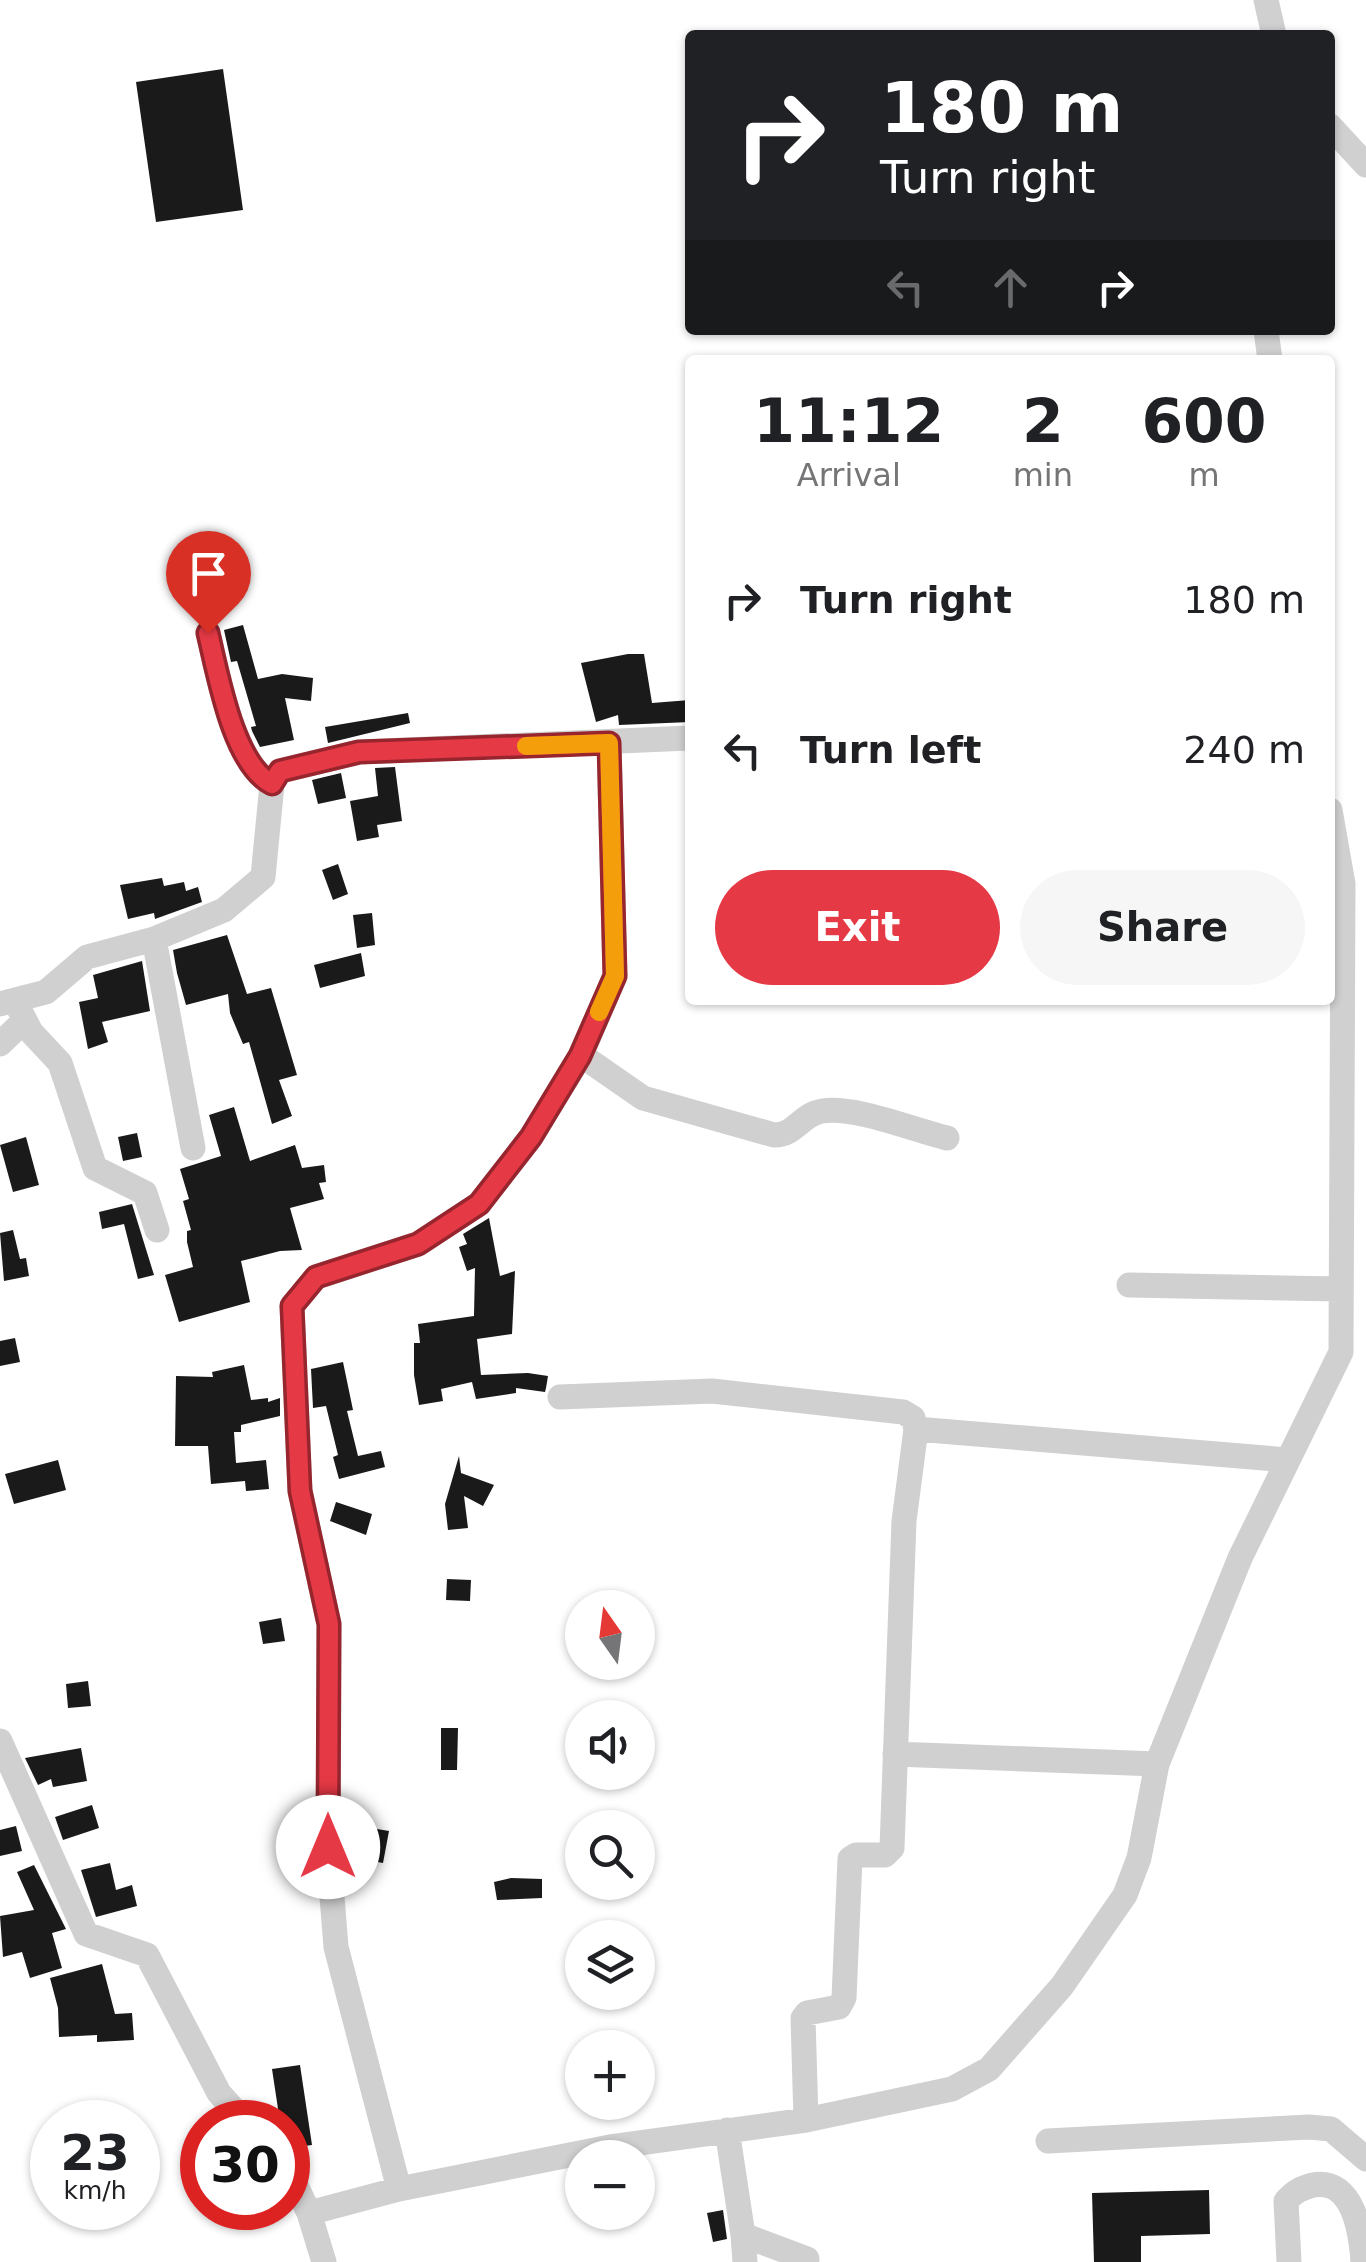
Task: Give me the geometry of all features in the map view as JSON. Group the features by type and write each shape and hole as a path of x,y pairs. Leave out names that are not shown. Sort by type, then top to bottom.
{"street":[{"path":"1266,0 1273,30"},
{"path":"1335,130 1361,151"},
{"path":"208,633 241,745 256,773 272,784"},
{"path":"0,1044 13,1008 46,992 88,957 154,939 224,910 262,877 272,784 280,771 359,752 685,738"},
{"path":"399,2188 336,1947 328,1847 329,1624 300,1491 292,1306 316,1277 418,1244 479,1204 531,1137 580,1056 615,976 609,743"},
{"path":"310,2213 399,2188 610,2148 806,2120 952,2089 989,2069 1062,1986 1125,1895 1139,1858 1157,1764 1240,1558 1340,1352 1354,886 1335,826"},
{"path":"154,939 194,1148"},
{"path":"13,1008 60,1063 95,1168 145,1194 157,1230"},
{"path":"580,1056 644,1098 774,1135 789,1132 808,1116 832,1111 947,1138"},
{"path":"1130,1285 1340,1288"},
{"path":"560,1397 712,1391 903,1412 914,1418 916,1429 904,1522 892,1848 885,1855 856,1855 850,1859 842,2004 807,2013 803,2018 806,2120"},
{"path":"916,1429 1288,1460"},
{"path":"0,1741 86,1934 146,1956 226,2100"},
{"path":"895,1754 1157,1764"},
{"path":"1048,2141 1309,2126 1331,2129 1366,2159"},
{"path":"727,2130 745,2262"},
{"path":"1289,2262 1286,2201 1293,2192 1322,2184 1337,2190 1349,2202 1359,2230 1363,2262"},
{"path":"310,2216 324,2262"},
{"path":"743,2234 807,2258"}],"building":[{"path":"223,69 243,210 156,222 136,82"},
{"path":"243,625 258,679 282,674 313,678 311,701 285,698 294,740 260,747 252,731 251,727 256,726 237,661 231,662 224,630"},
{"path":"644,654 652,703 685,700 685,722 619,725 618,715 596,722 581,663"},
{"path":"408,713 410,723 328,743 325,727"},
{"path":"395,767 402,821 377,825 379,837 357,841 350,801 378,796 375,768"},
{"path":"341,773 346,798 318,804 312,780"},
{"path":"338,864 348,894 333,900 322,870"},
{"path":"162,878 164,886 184,882 186,891 198,887 202,902 155,919 154,913 128,919 120,885"},
{"path":"372,913 375,945 357,948 353,915"},
{"path":"227,935 247,994 271,988 297,1075 279,1080 292,1116 272,1124 249,1042 243,1044 230,1013 228,994 186,1005 177,973 173,950"},
{"path":"361,953 365,976 320,988 314,965"},
{"path":"142,961 150,1011 102,1022 108,1042 88,1049 79,1002 98,998 93,975"},
{"path":"234,1107 250,1161 295,1145 302,1168 324,1165 326,1182 319,1183 324,1199 290,1208 302,1250 241,1261 250,1302 179,1322 165,1275 193,1267 187,1242 187,1231 191,1230 183,1201 189,1199 180,1169 221,1156 209,1115"},
{"path":"137,1133 142,1157 123,1161 118,1137"},
{"path":"26,1137 39,1185 13,1192 0,1145"},
{"path":"132,1204 154,1275 138,1279 124,1224 102,1229 99,1212"},
{"path":"489,1218 500,1276 515,1271 512,1334 477,1339 481,1375 548,1376 545,1392 516,1388 516,1393 476,1399 472,1382 441,1389 443,1401 419,1405 414,1375 414,1343 420,1343 418,1324 474,1316 475,1268 467,1271 459,1247 467,1244 463,1234"},
{"path":"13,1230 20,1259 26,1258 29,1276 4,1281 0,1233"},
{"path":"15,1338 20,1362 0,1366 0,1341"},
{"path":"343,1362 353,1410 347,1411 358,1456 381,1451 385,1467 339,1479 333,1457 338,1455 326,1406 313,1408 311,1369"},
{"path":"244,1365 251,1400 268,1398 268,1402 280,1398 280,1416 241,1425 241,1432 234,1432 236,1463 266,1460 269,1489 246,1491 245,1481 211,1484 208,1446 175,1446 176,1376 213,1377 212,1372"},
{"path":"459,1456 461,1473 494,1485 483,1506 464,1496 468,1528 448,1530 445,1504"},
{"path":"58,1460 66,1490 14,1504 5,1474"},
{"path":"336,1502 372,1514 366,1535 330,1521"},
{"path":"447,1579 471,1580 470,1601 446,1600"},
{"path":"281,1618 285,1641 263,1644 259,1622"},
{"path":"88,1681 91,1706 68,1708 66,1684"},
{"path":"441,1728 458,1728 457,1770 441,1770"},
{"path":"81,1748 87,1781 53,1787 51,1779 38,1785 25,1758"},
{"path":"92,1805 99,1828 63,1840 55,1817"},
{"path":"347,1824 389,1831 383,1863 345,1856"},
{"path":"16,1826 22,1851 0,1856 0,1830"},
{"path":"110,1863 116,1890 132,1885 137,1906 96,1917 81,1870"},
{"path":"34,1865 66,1929 52,1933 62,1968 30,1978 22,1952 3,1957 0,1916 34,1910 17,1872"},
{"path":"542,1879 542,1898 497,1900 494,1882"},
{"path":"102,1964 115,2014 132,2013 134,2040 97,2042 97,2035 59,2037 58,2008 50,1978"},
{"path":"300,2065 305,2100 277,2100 272,2069"},
{"path":"1209,2190 1210,2234 1141,2236 1141,2262 1094,2262 1092,2193"},
{"path":"723,2210 727,2239 713,2242 707,2213"}],"slow traffic":[{"path":"526,746 609,743 615,976 599,1012"}],"route":[{"path":"208,633 241,745 256,773 272,784 280,771 359,752 609,743 615,976 580,1056 531,1137 479,1204 418,1244 316,1277 292,1306 300,1491 329,1624 328,1847"}]}
